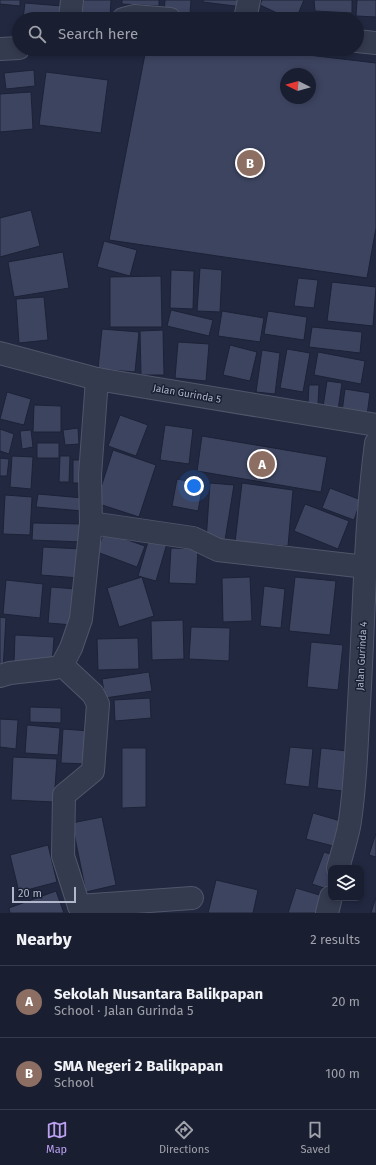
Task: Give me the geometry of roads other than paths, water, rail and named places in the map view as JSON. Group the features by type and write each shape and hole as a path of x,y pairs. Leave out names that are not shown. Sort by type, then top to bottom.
{"street":[{"path":"71,12 72,0"},
{"path":"246,12 249,0"},
{"path":"364,41 376,43"},
{"path":"0,49 12,48"},
{"name":"Jalan Gurinda 5","path":"0,353 97,379 376,425"},
{"path":"0,676 10,673 55,668 62,665 71,648 81,619 91,523 90,475 97,379"},
{"name":"Jalan Gurinda 4","path":"339,865 349,827 354,785 366,567 376,443"},
{"path":"91,523 193,538 218,550 366,567"},
{"path":"62,665 93,694 98,704 93,771 64,794 63,856 84,910 192,898"},
{"path":"327,913 330,901"}],"place":[{"name":"SMA Negeri 2 Balikpapan","path":"250,163"},
{"name":"Sekolah Nusantara Balikpapan","path":"262,464"}]}
